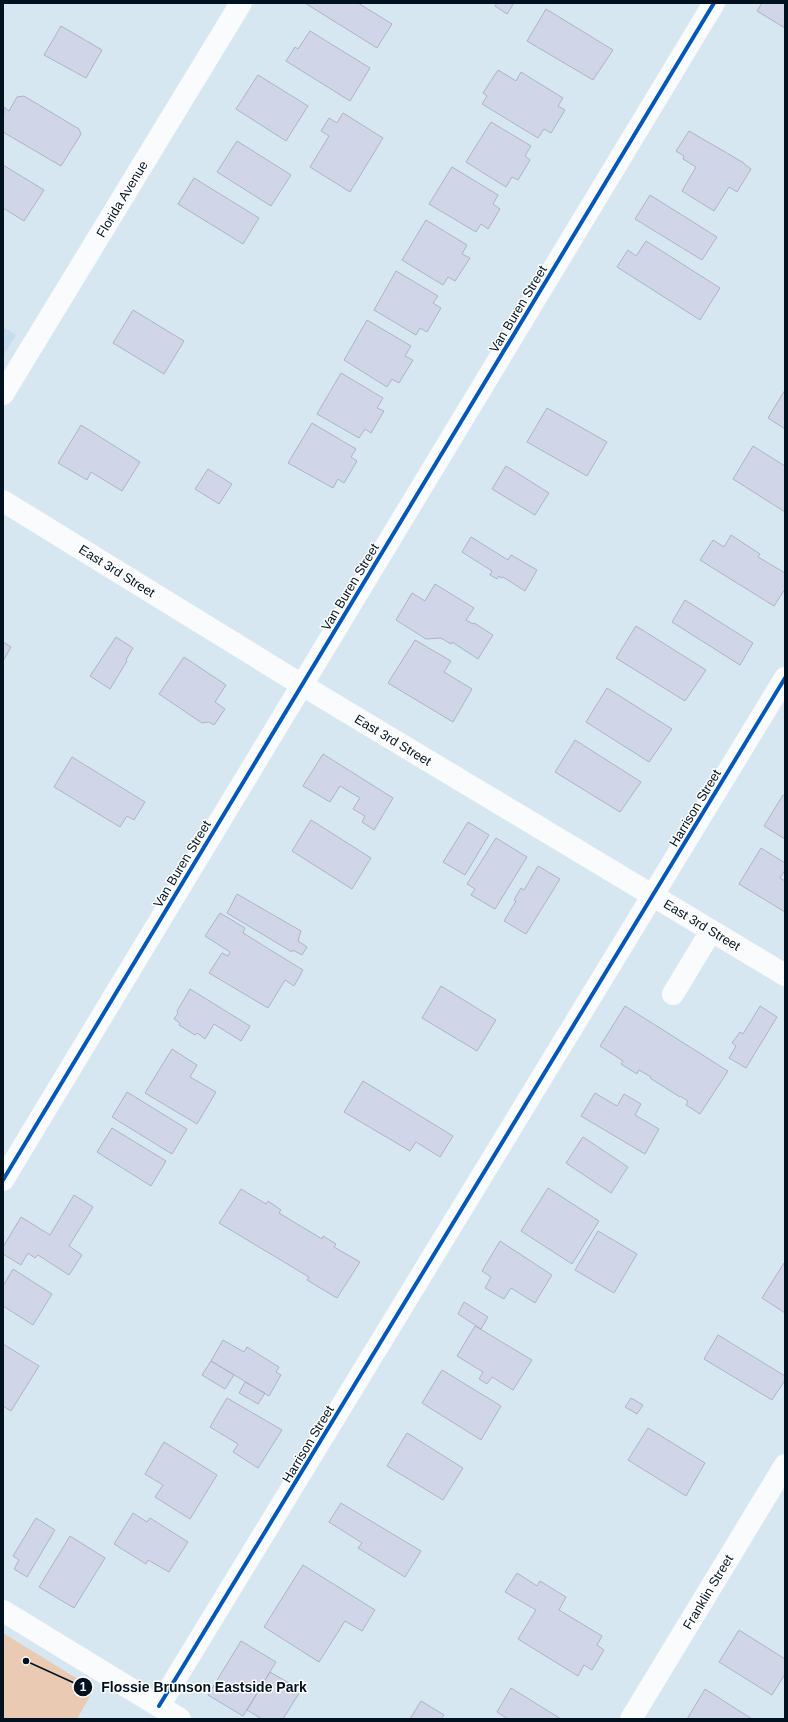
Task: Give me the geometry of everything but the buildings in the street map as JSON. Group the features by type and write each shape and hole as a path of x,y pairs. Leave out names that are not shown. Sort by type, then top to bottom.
{"street":[{"name":"Florida Avenue","path":"3,394 241,3"},
{"name":"Van Buren Street","path":"3,1180 714,3"},
{"name":"East 3rd Street","path":"3,501 302,685 785,975"},
{"name":"Harrison Street","path":"159,1706 654,896 785,678"},
{"path":"673,994 711,931"},
{"name":"Franklin Street","path":"631,1719 785,1465"},
{"path":"3,1611 180,1719"}],"shaded area":[{"path":"3,327 16,335 3,356"},
{"path":"3,1633 94,1689 77,1719 3,1719"}],"cycle path":[{"path":"3,1180 714,3"},
{"path":"159,1706 785,678"}],"place":[{"name":"Flossie Brunson Eastside Park","path":"26,1661"}]}
